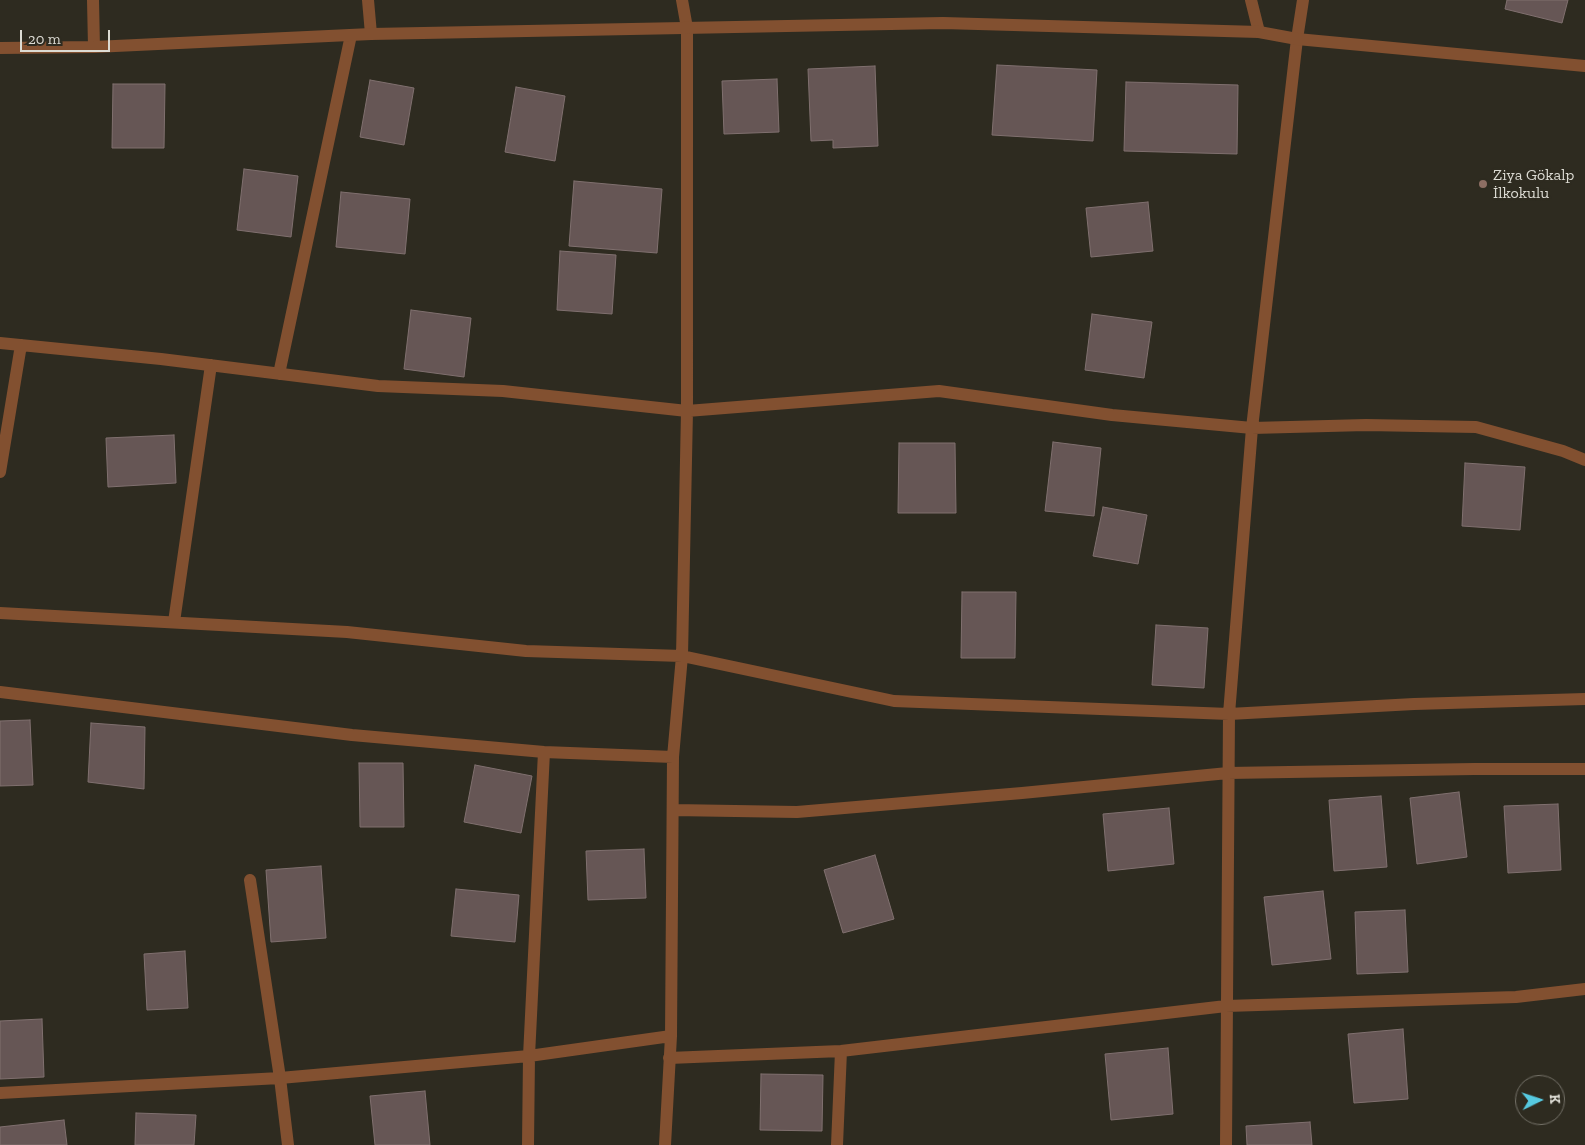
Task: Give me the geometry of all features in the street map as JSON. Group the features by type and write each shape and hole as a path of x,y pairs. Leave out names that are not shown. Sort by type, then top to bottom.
{"street":[{"path":"93,0 94,47"},
{"path":"368,0 371,34"},
{"path":"664,1145 672,1036 673,757 682,656 687,411 687,28 682,0"},
{"path":"1251,0 1259,32"},
{"path":"1226,1145 1229,714 1252,428 1303,0"},
{"path":"0,48 94,47 371,34 943,23 1259,32 1297,39 1585,66"},
{"path":"278,374 351,35"},
{"path":"0,343 211,365 378,386 503,391 687,411 939,391 1112,415 1252,428 1366,425 1476,427 1563,451 1585,460"},
{"path":"0,472 21,345"},
{"path":"174,622 211,365"},
{"path":"0,613 348,632 526,651 682,656 894,701 1229,714 1414,704 1585,699"},
{"path":"0,692 352,735 544,752 673,757"},
{"path":"528,1145 529,1056 544,752"},
{"path":"673,810 797,812 1228,773 1585,769"},
{"path":"250,880 280,1078 288,1145"},
{"path":"669,1058 841,1051 1226,1006 1516,997 1585,989"},
{"path":"0,1094 280,1078 529,1056 672,1036"},
{"path":"837,1145 841,1051"}],"building":[{"path":"1507,0 1568,0 1562,23 1505,9"},
{"path":"997,65 1097,70 1093,141 992,135"},
{"path":"875,66 878,146 833,148 833,140 811,141 808,69"},
{"path":"777,79 779,132 724,134 722,81"},
{"path":"370,80 414,88 404,145 360,137"},
{"path":"1126,82 1238,85 1237,154 1124,151"},
{"path":"113,84 165,84 164,148 112,148"},
{"path":"516,87 565,96 555,161 505,152"},
{"path":"244,169 298,176 291,237 237,230"},
{"path":"574,181 662,189 657,253 569,246"},
{"path":"341,192 410,199 405,254 336,247"},
{"path":"1148,202 1153,251 1091,257 1086,208"},
{"path":"560,251 616,255 612,314 557,310"},
{"path":"411,310 471,318 464,377 404,369"},
{"path":"1092,314 1152,322 1144,378 1085,370"},
{"path":"174,435 176,483 108,487 106,438"},
{"path":"1053,442 1101,448 1094,516 1045,511"},
{"path":"899,443 955,443 956,513 898,513"},
{"path":"1465,463 1525,467 1520,530 1462,526"},
{"path":"1103,507 1147,515 1138,564 1093,556"},
{"path":"962,592 1016,592 1015,658 961,658"},
{"path":"1156,625 1208,628 1204,688 1152,685"},
{"path":"30,720 33,785 0,786 0,721"},
{"path":"91,723 145,727 144,789 88,782"},
{"path":"359,763 403,763 404,827 360,827"},
{"path":"475,765 532,776 521,833 464,822"},
{"path":"1459,792 1467,857 1417,864 1410,798"},
{"path":"1381,796 1387,867 1334,871 1329,800"},
{"path":"1558,804 1561,870 1508,873 1504,806"},
{"path":"1169,808 1174,864 1108,871 1103,814"},
{"path":"644,849 646,898 588,900 586,851"},
{"path":"875,855 894,919 843,933 824,870"},
{"path":"321,866 326,938 271,942 266,870"},
{"path":"456,889 519,895 515,942 451,936"},
{"path":"1323,891 1331,959 1272,965 1264,897"},
{"path":"1405,910 1408,972 1357,974 1355,912"},
{"path":"185,951 188,1008 147,1010 144,954"},
{"path":"42,1019 44,1077 0,1079 0,1021"},
{"path":"1403,1029 1408,1099 1354,1103 1348,1034"},
{"path":"1168,1048 1173,1114 1111,1120 1105,1054"},
{"path":"761,1074 823,1075 822,1131 760,1130"},
{"path":"425,1091 430,1145 375,1145 370,1096"},
{"path":"136,1113 196,1115 194,1145 135,1145"},
{"path":"64,1120 67,1145 0,1145 0,1127"},
{"path":"1310,1122 1312,1145 1247,1145 1246,1126"}],"place":[{"name":"Ziya Gökalp İlkokulu","path":"1483,184"}]}
